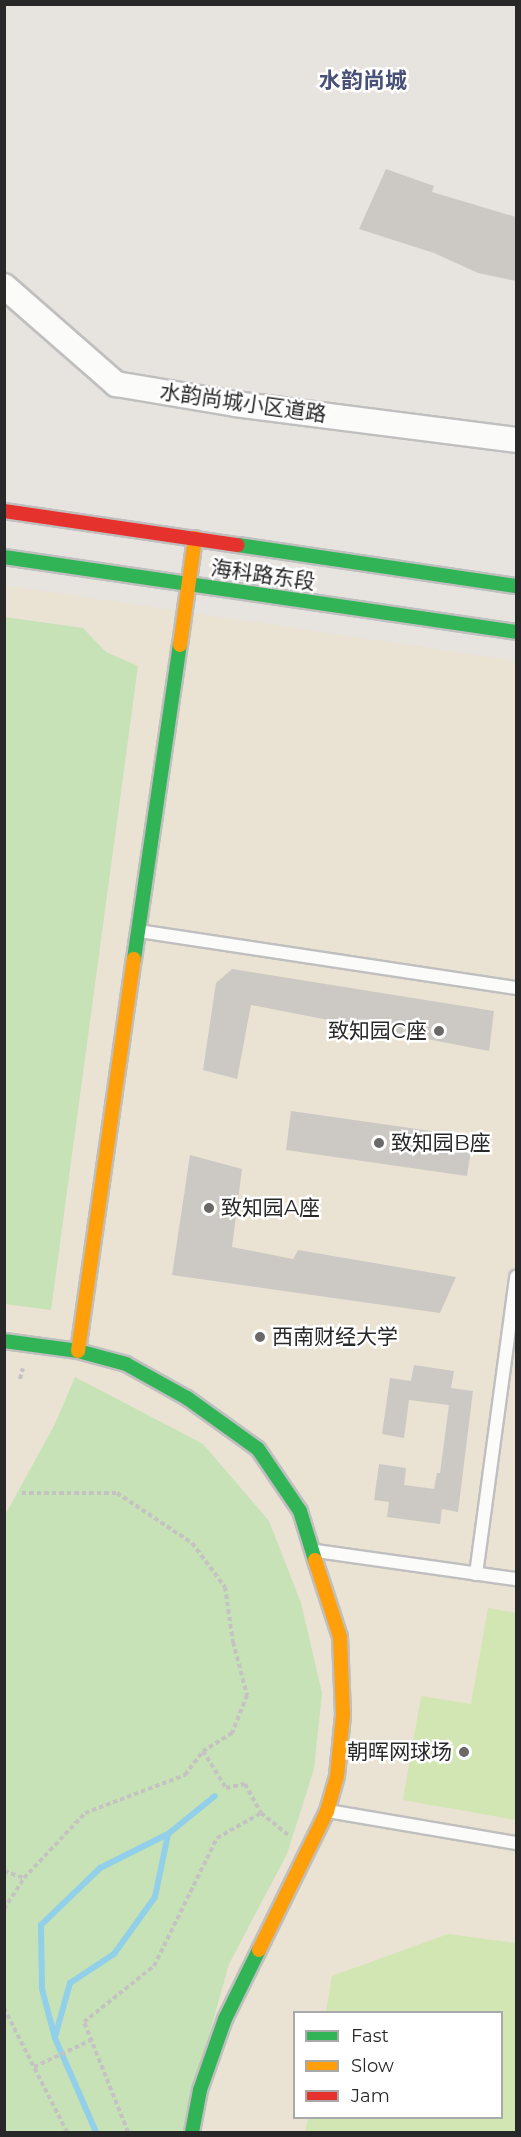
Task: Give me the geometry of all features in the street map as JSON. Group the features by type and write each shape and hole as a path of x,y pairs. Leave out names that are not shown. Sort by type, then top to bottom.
{"street":[{"name":"水韵尚城小区道路","path":"4,286 116,384 235,404 516,440"},
{"name":"海科路东段","path":"4,511 516,586"},
{"path":"78,1351 195,538"},
{"name":"海科路东段","path":"4,557 516,633"},
{"path":"4,1341 78,1351 126,1364 187,1398 258,1449 300,1511 340,1637 343,1716 337,1776 327,1811 225,2019 200,2090 192,2133"}],"lane":[{"path":"138,931 516,988"},
{"path":"476,1574 516,1276"},
{"path":"314,1551 516,1579"},
{"path":"327,1811 516,1844"}],"path":[{"path":"4,1909 24,1878 85,1813 185,1775 203,1751 232,1733 247,1695 233,1642 225,1587 192,1543 117,1493 22,1493"},
{"path":"203,1751 226,1788 245,1784 261,1813 308,1851"},
{"path":"128,2133 84,2022 154,1966 217,1838 261,1813"},
{"path":"4,1871 24,1878"},
{"path":"4,2008 67,2133"},
{"path":"34,2067 91,2040"}],"shaded area":[{"name":"西南财经大学","path":"4,585 516,661 516,2132 5,2132"}],"green space":[{"path":"5,617 83,628 106,652 138,666 51,1310 5,1304"},
{"path":"75,1377 203,1444 269,1521 301,1603 322,1693 314,1769 287,1854 229,1964 182,2132 5,2132 4,1517 55,1424"},
{"name":"朝晖网球场","path":"488,1608 516,1613 516,1820 403,1800 421,1696 471,1704"},
{"path":"448,1934 516,1943 516,2132 305,2132 308,2119 503,2119 503,2011 326,2011 332,1976"}],"building":[{"path":"386,169 434,186 432,192 516,217 516,281 478,273 434,253 359,229"},
{"name":"致知园C座","path":"232,969 494,1011 489,1051 251,1005 237,1079 203,1070 216,983"},
{"name":"致知园B座","path":"291,1111 473,1137 467,1176 286,1150"},
{"name":"致知园A座","path":"190,1155 242,1169 232,1247 293,1259 298,1250 456,1277 440,1313 172,1275"},
{"path":"414,1365 454,1371 451,1388 473,1391 458,1512 442,1509 440,1524 387,1517 389,1502 374,1500 379,1464 406,1468 404,1485 434,1489 437,1473 440,1473 449,1405 409,1400 404,1438 382,1434 390,1378 411,1381"}],"waterway":[{"path":"96,2132 55,2038 42,1989 41,1925 100,1868 168,1834 215,1796"},
{"path":"55,2037 70,1983 114,1954 155,1897 168,1834"}],"traffic: fast":[{"path":"238,545 516,586"},
{"path":"4,557 516,632"},
{"path":"134,959 180,645"},
{"path":"4,1341 78,1351 126,1364 187,1398 258,1449 300,1511 315,1560"},
{"path":"192,2132 200,2090 225,2019 259,1950"}],"traffic: slow":[{"path":"180,645 195,538"},
{"path":"78,1351 134,959"},
{"path":"259,1950 327,1811 337,1776 343,1715 340,1637 315,1560"}],"traffic: jam":[{"path":"4,511 238,545"}],"place":[{"name":"致知园C座","path":"439,1031"},
{"name":"致知园B座","path":"379,1143"},
{"name":"致知园A座","path":"209,1208"},
{"name":"西南财经大学","path":"260,1337"},
{"name":"朝晖网球场","path":"464,1752"}],"district":[{"name":"水韵尚城","path":"363,81"}]}
